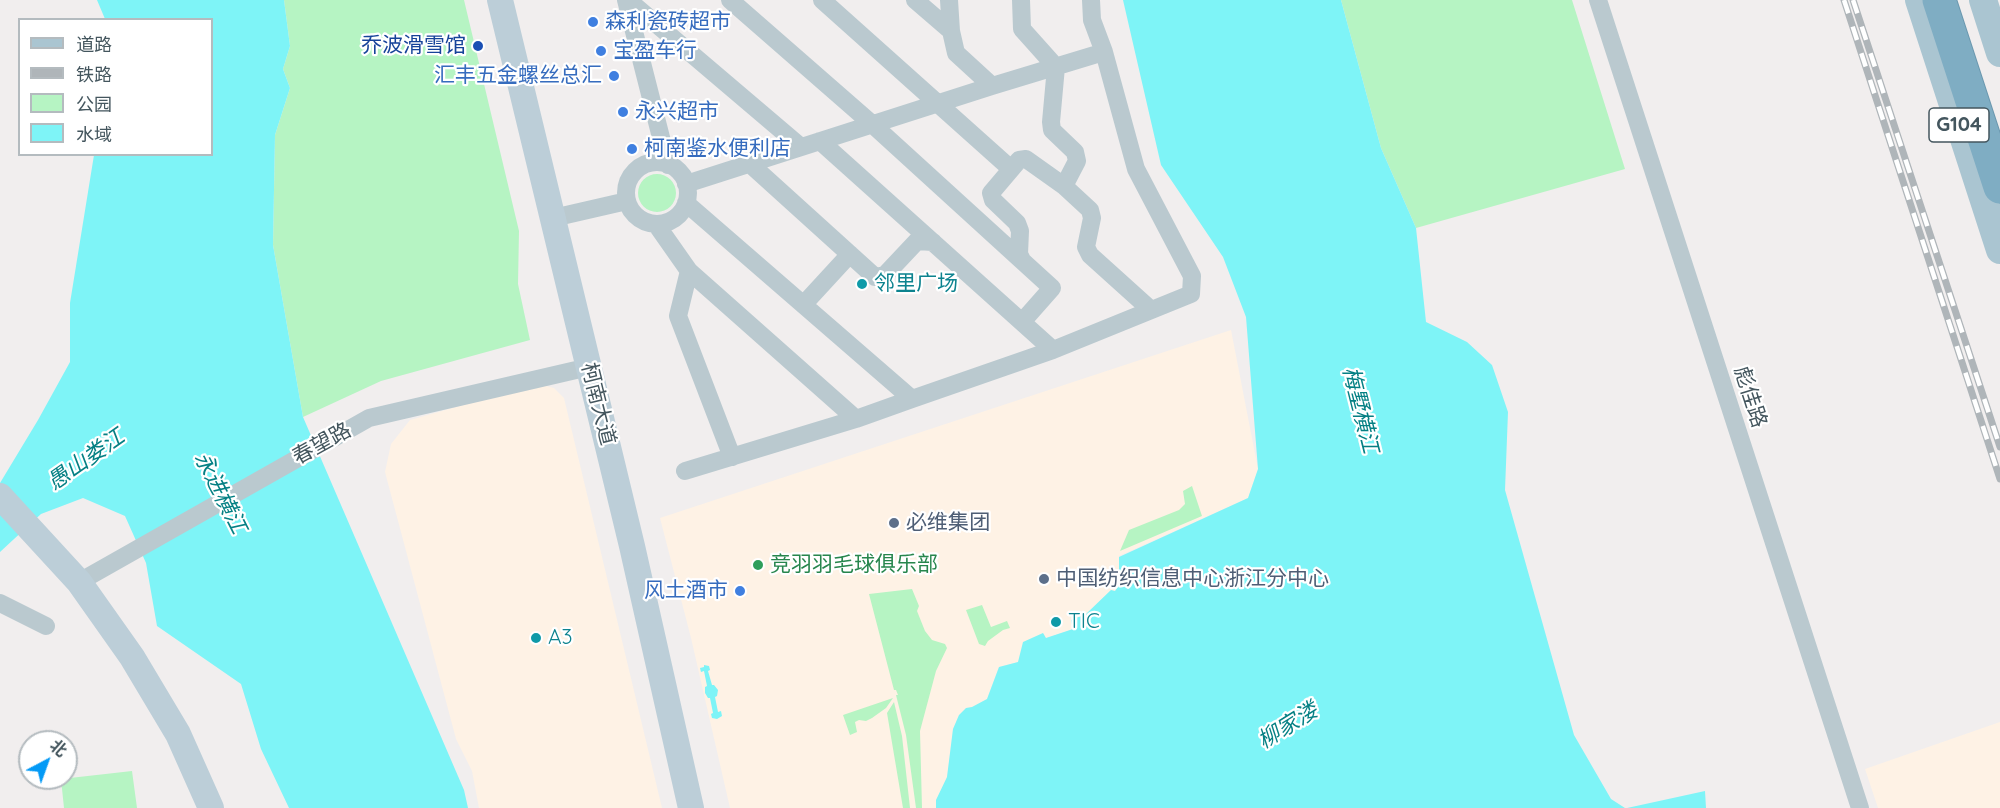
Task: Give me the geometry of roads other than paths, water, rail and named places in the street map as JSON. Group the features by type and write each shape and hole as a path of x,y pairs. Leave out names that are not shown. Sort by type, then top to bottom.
{"highway":[{"path":"1939,0 2000,187"},
{"path":"1963,0 2000,115"}],"main road":[{"name":"柯南大道","path":"501,0 632,546 691,808"},
{"name":"G104","path":"1919,0 2000,250"},
{"path":"1983,0 2000,53"},
{"path":"0,496 79,582 132,657 178,734 211,808"}],"street":[{"path":"627,0 801,147"},
{"path":"627,0 668,165"},
{"path":"730,0 872,124 1052,288 1022,322"},
{"path":"822,0 1011,169"},
{"path":"915,0 951,31"},
{"path":"949,0 951,31 956,53 992,86"},
{"path":"1021,0 1022,29 1056,67 1052,130 1075,152 1077,161 1064,186"},
{"path":"685,471 856,419 1053,350 1191,294 1192,276 1136,169 1104,52 1092,20 1091,0"},
{"name":"彪佳路","path":"1598,0 1860,808"},
{"path":"686,184 1104,52"},
{"path":"820,141 1053,350"},
{"path":"1022,260 1019,254 1020,231 1017,223 993,200 991,193 1019,160 1026,159 1064,186 1090,210 1092,218 1086,247 1090,255 1151,310"},
{"path":"659,163 668,165 682,176 686,184 686,203 681,212 666,223 656,224 637,218 627,201 628,182 640,167 659,163"},
{"path":"750,163 875,278 885,275 917,241 933,242"},
{"path":"553,218 627,201"},
{"path":"686,203 912,399"},
{"path":"656,224 689,271 856,419"},
{"path":"804,304 850,254"},
{"path":"689,271 678,316 732,457"},
{"name":"春望路","path":"79,582 369,418 589,367"},
{"path":"0,603 46,626"}],"water":[{"path":"97,0 284,0 290,46 283,69 290,88 275,135 273,245 303,417 464,790 468,808 289,808 261,749 241,684 157,626 146,563 125,516 83,498 41,514 0,552 0,483 70,362 70,303 94,156 213,156 213,18 105,18"},
{"path":"1123,0 1341,0 1381,148 1416,228 1426,322 1467,342 1492,365 1508,412 1505,490 1574,735 1611,799 1625,808 936,808 936,800 947,777 953,729 959,715 966,708 987,699 999,667 1018,662 1023,642 1043,633 1046,638 1073,629 1071,620 1086,614 1111,590 1115,591 1122,581 1119,578 1119,557 1248,498 1258,469 1246,317 1223,257 1161,165"},
{"path":"704,665 709,666 712,685 718,690 715,697 718,712 721,711 722,716 717,719 712,718 710,698 705,693 707,686 704,671 701,672 700,668"},
{"path":"1705,791 1706,808 1627,808"}],"railway":[{"path":"1844,0 2000,479"},
{"path":"1853,0 2000,447"}],"place":[{"name":"森利瓷砖超市","path":"593,22"},
{"name":"乔波滑雪馆","path":"478,46"},
{"name":"宝盈车行","path":"601,51"},
{"name":"汇丰五金螺丝总汇","path":"614,76"},
{"name":"永兴超市","path":"623,112"},
{"name":"柯南鉴水便利店","path":"632,149"},
{"name":"邻里广场","path":"862,284"},
{"name":"必维集团","path":"894,523"},
{"name":"竞羽羽毛球俱乐部","path":"758,565"},
{"name":"中国纺织信息中心浙江分中心","path":"1044,579"},
{"name":"风土酒市","path":"740,591"},
{"name":"TIC","path":"1056,622"},
{"name":"A3","path":"536,638"}],"water label":[{"name":"梅墅横江","path":"1360,410"},
{"name":"愚山娄江","path":"86,460"},
{"name":"永进横江","path":"220,493"},
{"name":"柳家溇","path":"1288,726"}]}
